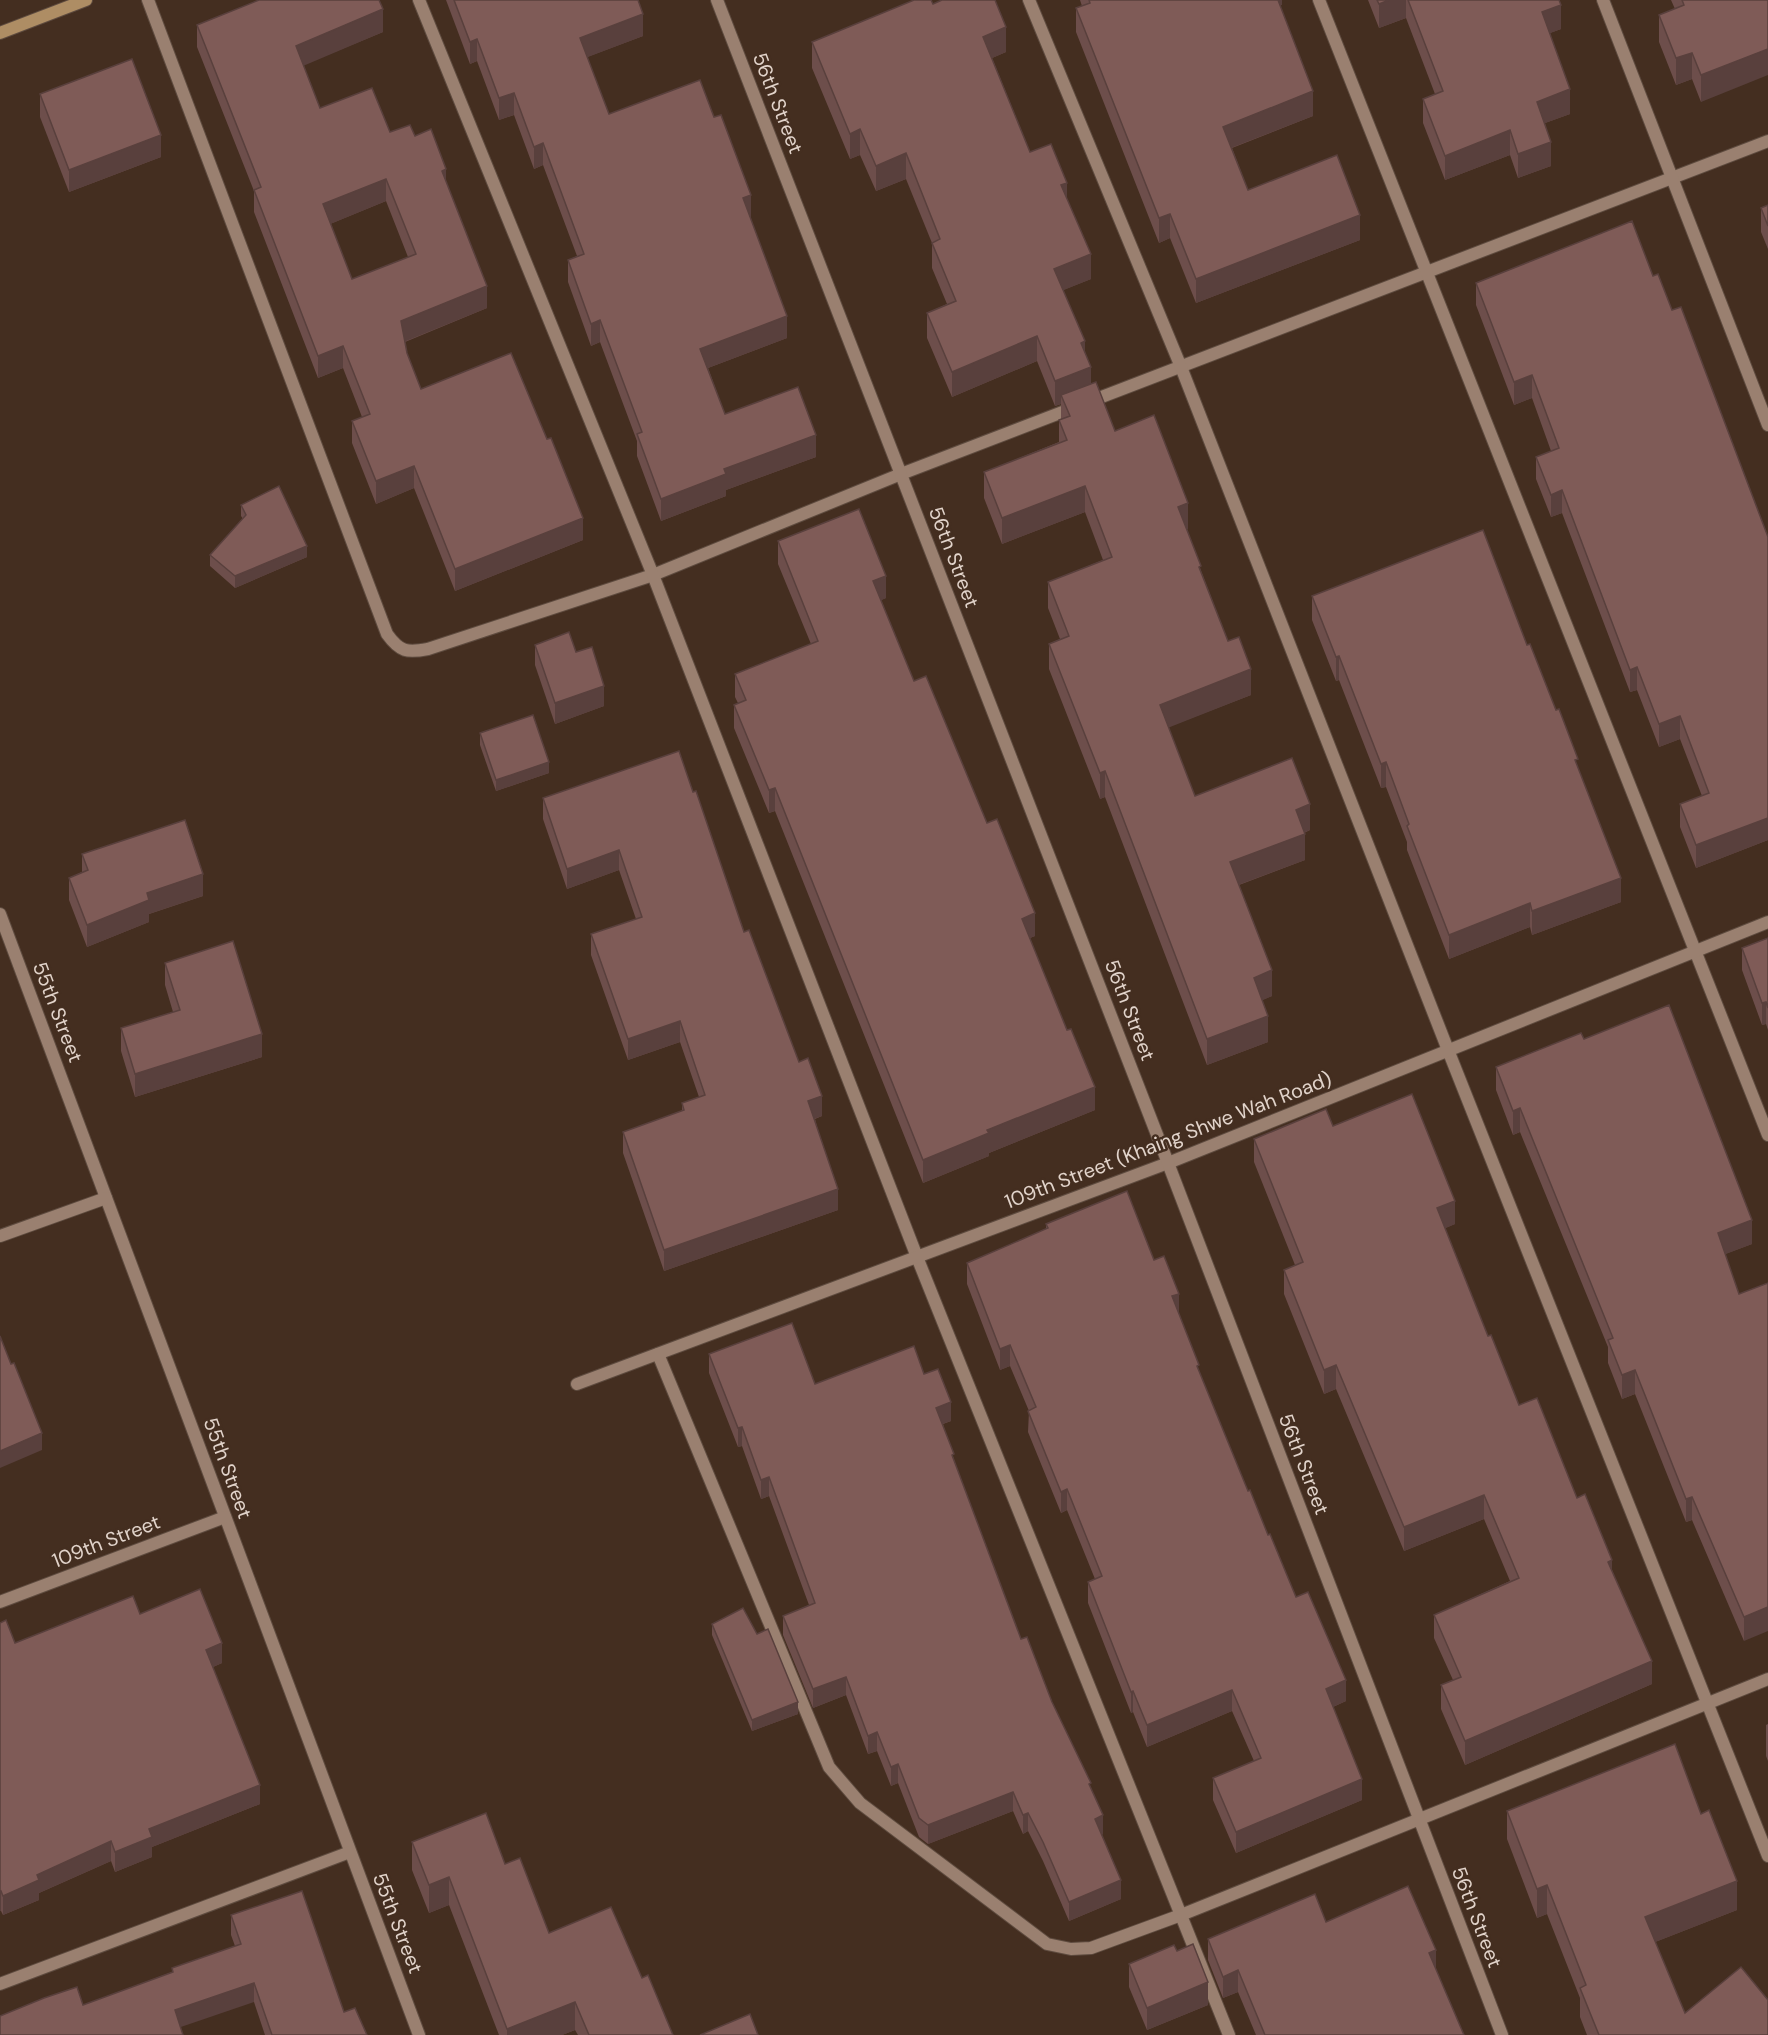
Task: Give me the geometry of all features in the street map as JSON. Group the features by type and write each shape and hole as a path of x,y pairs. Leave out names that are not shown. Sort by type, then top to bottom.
{"main road":[{"path":"0,33 86,0"}],"street":[{"path":"148,0 387,634 397,646 413,652 653,575 901,474 1768,141"},
{"path":"419,0 653,575 917,1257 1229,2035"},
{"name":"56th Street","path":"717,0 1168,1163 1502,2035"},
{"path":"1029,0 1181,367 1448,1050 1768,1856"},
{"path":"1319,0 1768,1135"},
{"path":"1603,0 1768,425"},
{"name":"55th Street","path":"0,914 419,2035"},
{"name":"109th Street (Khaing Shwe Wah Road)","path":"577,1384 1168,1163 1768,922"},
{"path":"0,1236 106,1198"},
{"path":"658,1354 830,1767 860,1803 1047,1944 1071,1949 1091,1948 1181,1915 1768,1679"},
{"name":"109th Street","path":"0,1602 225,1517"},
{"path":"0,1984 350,1852"}],"building":[{"path":"259,0 379,0 383,9 296,46 320,108 372,88 390,132 410,125 415,136 431,129 446,169 442,171 487,286 401,321 407,353 421,389 511,353 547,439 551,438 583,518 455,569 414,466 376,481 352,421 370,414 343,346 318,356 254,190 261,187 197,25","holes":["386,179 416,254 352,279 323,204"]},
{"path":"454,0 638,0 643,14 580,38 609,114 700,80 714,117 721,115 751,195 743,198 787,316 700,349 725,414 798,387 816,435 724,469 726,474 661,499 637,434 642,432 600,320 591,324 568,260 584,254 543,143 534,147 514,93 499,98 477,39 470,42"},
{"path":"914,0 931,0 933,4 942,0 995,0 1006,27 983,37 1030,152 1051,144 1067,183 1061,185 1091,254 1054,269 1085,341 1081,343 1091,367 1055,381 1037,336 952,372 927,313 956,301 932,243 940,239 906,153 876,166 860,129 850,134 812,42"},
{"path":"1089,0 1278,0 1313,91 1223,127 1248,190 1337,155 1360,215 1196,279 1170,214 1159,218 1076,8 1090,3"},
{"path":"1377,0 1389,0 1379,4"},
{"path":"1408,0 1559,0 1561,5 1542,12 1570,89 1537,102 1551,142 1518,154 1510,130 1445,156 1423,99 1443,91"},
{"path":"1682,0 1768,0 1768,49 1701,75 1692,53 1676,58 1659,15 1684,5"},
{"path":"132,59 161,135 69,170 40,94"},
{"path":"1768,205 1768,226 1761,208"},
{"path":"1632,221 1653,276 1658,274 1672,310 1681,307 1768,537 1768,818 1696,845 1680,804 1709,793 1680,716 1659,724 1637,667 1630,670 1562,490 1551,495 1536,457 1559,448 1532,375 1514,382 1476,283"},
{"path":"1096,382 1115,431 1154,415 1188,503 1178,507 1201,566 1199,567 1228,641 1239,637 1251,669 1160,705 1195,796 1292,758 1310,804 1296,810 1305,834 1230,862 1272,970 1254,978 1268,1016 1207,1039 1105,771 1100,773 1049,644 1069,636 1048,582 1112,557 1085,486 1002,518 984,472 1067,440 1059,420 1070,416 1061,395"},
{"path":"279,486 307,546 235,576 210,555 246,515 241,505"},
{"path":"859,509 886,576 873,581 914,681 926,676 987,823 997,819 1035,913 1022,919 1067,1030 1071,1029 1095,1087 987,1130 989,1133 923,1160 775,788 769,790 734,705 746,700 735,674 818,641 778,541"},
{"path":"1483,530 1527,645 1530,644 1556,710 1559,709 1578,759 1575,760 1621,878 1532,911 1530,903 1449,935 1407,826 1409,824 1386,762 1381,764 1339,656 1336,657 1312,596"},
{"path":"569,632 576,652 592,647 604,686 555,703 535,645"},
{"path":"533,715 549,762 496,780 480,733"},
{"path":"679,751 693,792 696,791 744,932 749,930 799,1062 808,1058 822,1096 808,1101 838,1189 664,1250 623,1132 684,1110 682,1103 705,1095 680,1021 628,1039 591,934 642,917 619,850 567,869 543,798"},
{"path":"185,820 203,874 147,893 149,900 87,925 69,878 88,870 82,854"},
{"path":"1768,938 1768,1008 1766,1002 1762,1003 1742,948"},
{"path":"233,941 262,1034 135,1074 121,1028 180,1010 165,963"},
{"path":"1669,1005 1752,1220 1718,1233 1739,1294 1768,1283 1768,1607 1744,1617 1692,1497 1686,1499 1635,1370 1622,1375 1608,1340 1613,1338 1520,1108 1513,1111 1496,1067 1581,1033 1584,1039"},
{"path":"1412,1094 1455,1201 1437,1208 1488,1336 1491,1335 1519,1405 1537,1398 1577,1498 1585,1494 1612,1560 1608,1562 1652,1661 1465,1741 1441,1685 1461,1677 1434,1615 1519,1578 1484,1495 1404,1527 1336,1365 1324,1370 1284,1270 1303,1262 1254,1139 1326,1109 1333,1126"},
{"path":"1127,1191 1154,1260 1164,1256 1179,1294 1172,1296 1199,1365 1197,1366 1248,1491 1250,1490 1268,1535 1270,1534 1296,1597 1308,1592 1346,1680 1326,1689 1362,1779 1236,1832 1213,1778 1261,1758 1232,1690 1147,1725 1133,1691 1131,1692 1088,1582 1102,1576 1067,1489 1061,1492 1028,1411 1036,1407 1010,1345 1000,1349 967,1263 1048,1228 1046,1224"},
{"path":"792,1323 815,1384 914,1346 924,1374 938,1369 951,1402 936,1408 954,1454 952,1455 1021,1639 1027,1637 1052,1702 1091,1783 1089,1784 1103,1815 1095,1819 1121,1880 1069,1902 1043,1842 1028,1813 1023,1815 1013,1792 928,1825 919,1818 898,1764 891,1767 877,1732 868,1736 846,1677 813,1689 783,1616 815,1603 769,1477 761,1480 742,1427 738,1428 709,1354"},
{"path":"0,1336 11,1364 14,1363 42,1433 0,1451"},
{"path":"200,1589 222,1643 206,1650 260,1785 149,1829 152,1837 115,1852 111,1841 37,1875 39,1880 3,1896 0,1892 0,1623 6,1620 15,1643 133,1596 140,1614"},
{"path":"743,1608 757,1634 768,1629 798,1702 752,1720 712,1624"},
{"path":"1675,1744 1701,1814 1709,1810 1737,1881 1645,1917 1685,2013 1741,1967 1768,2000 1768,2035 1599,2035 1580,1988 1586,1985 1547,1885 1537,1889 1507,1811"},
{"path":"486,1813 505,1864 520,1858 549,1933 611,1907 642,1978 648,1975 673,2035 589,2035 575,2002 507,2029 449,1877 429,1885 412,1842"},
{"path":"1408,1886 1436,1950 1429,1953 1464,2035 1265,2035 1238,1970 1223,1977 1208,1939 1315,1894 1326,1922"},
{"path":"302,1891 344,2012 355,2008 367,2035 272,2035 254,1983 175,2010 183,2035 0,2035 0,2016 44,1998 77,1987 83,2005 173,1972 172,1968 241,1944 231,1915"},
{"path":"1193,1944 1208,1982 1147,2008 1129,1964 1174,1945 1177,1951"},
{"path":"750,2014 758,2035 700,2035"}]}
